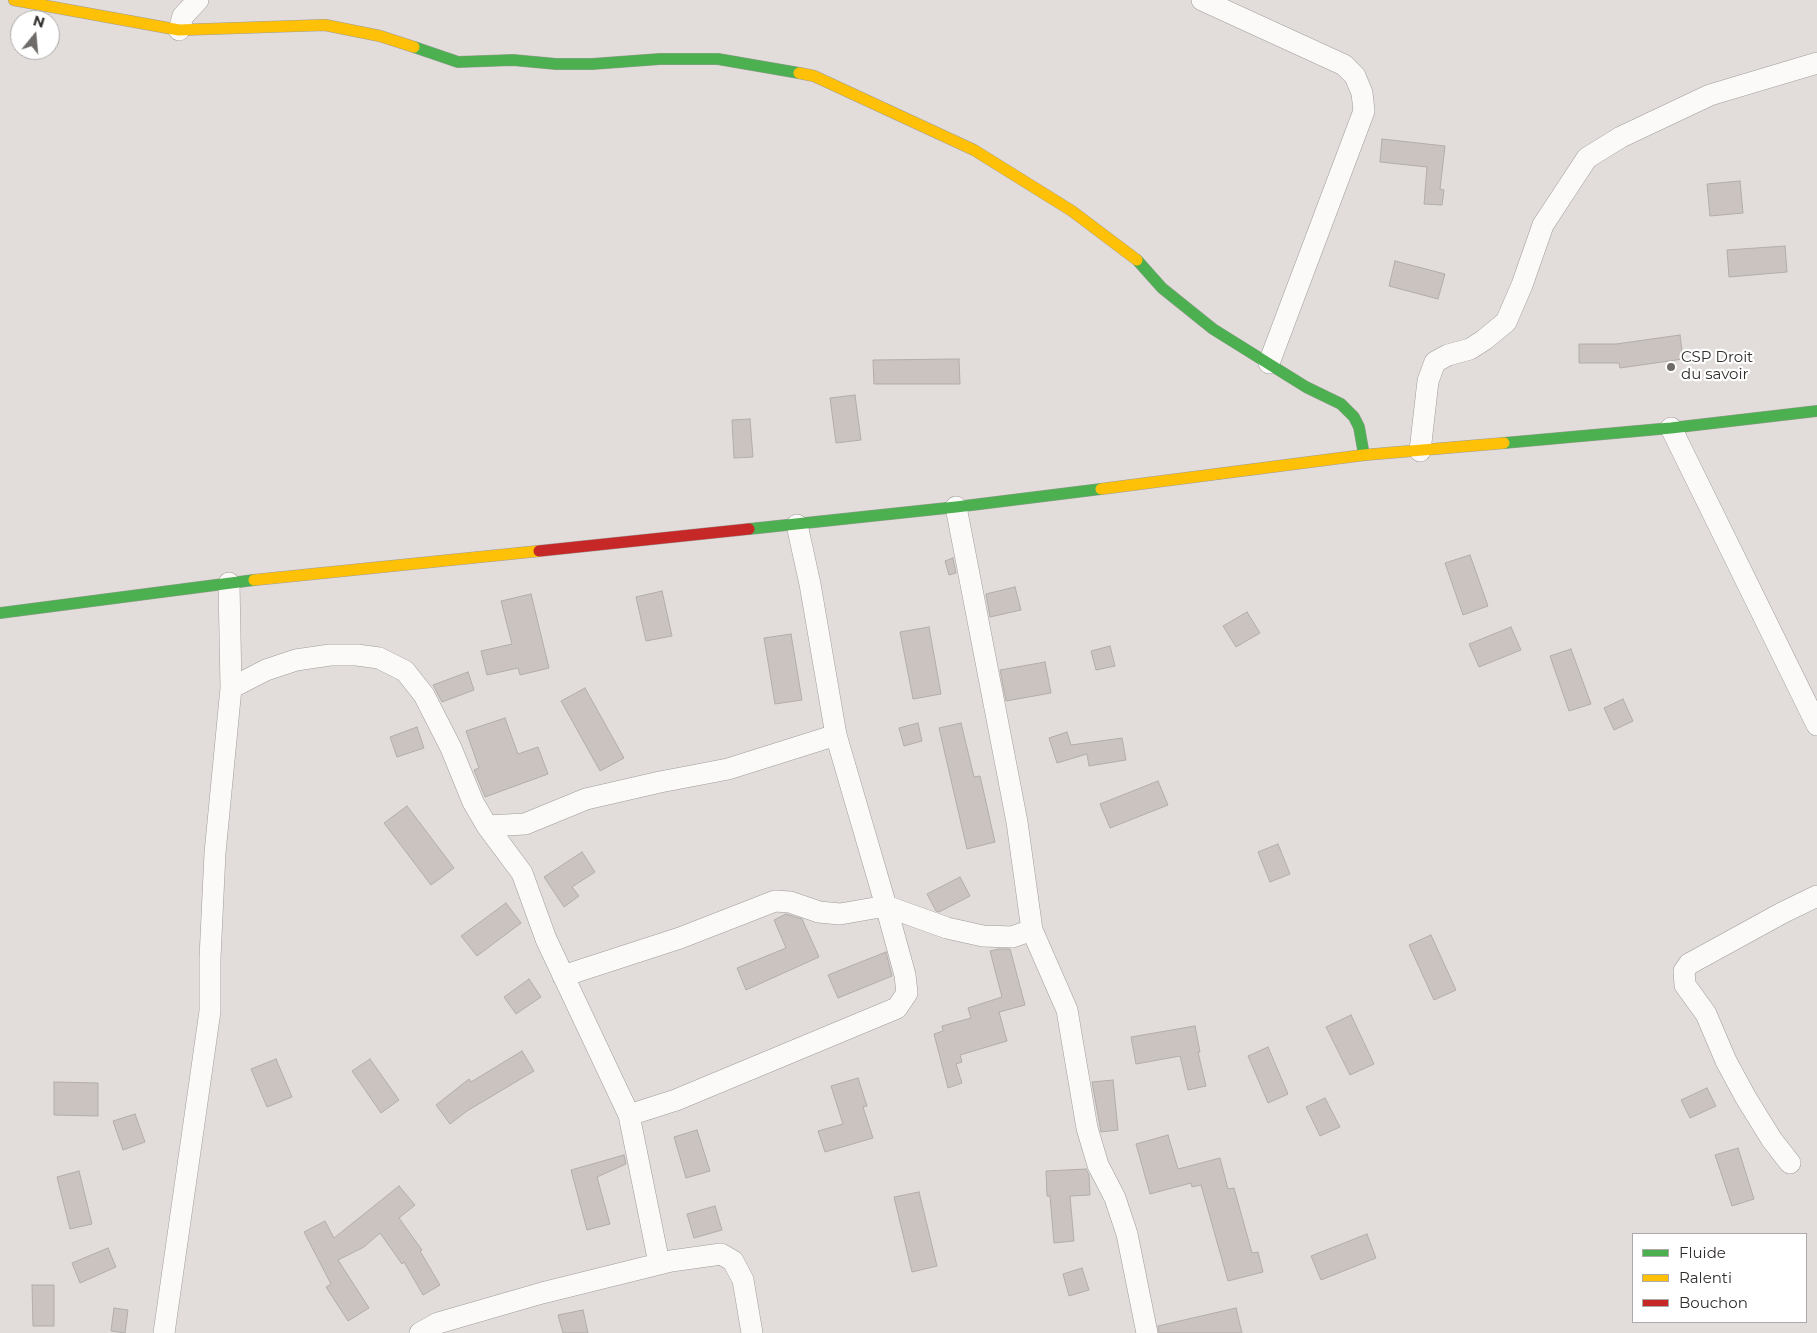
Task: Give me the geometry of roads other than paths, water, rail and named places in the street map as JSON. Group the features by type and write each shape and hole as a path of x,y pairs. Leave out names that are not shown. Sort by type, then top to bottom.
{"main road":[{"path":"14,0 179,30 325,25 380,36 458,62 477,63 514,60 556,64 592,64 660,59 718,59 770,66 814,76 974,150 1072,211 1136,260 1162,288 1213,329 1306,387 1341,404 1354,417 1359,428 1364,455"},
{"path":"0,613 229,583 956,507 1364,455 1671,428 1817,411"}],"street":[{"path":"179,30 183,16 198,0"},
{"path":"1202,0 1344,65 1355,76 1362,93 1364,111 1269,363"},
{"path":"1420,451 1428,381 1435,362 1448,355 1470,349 1506,322 1544,225 1587,158 1622,137 1710,95 1817,63"},
{"path":"1671,428 1817,726"},
{"path":"956,507 1017,822 1032,930 1067,1010 1087,1128 1098,1165 1115,1198 1127,1234 1147,1333"},
{"path":"629,1115 676,1100 897,1008 907,993 886,906 836,735 810,584 797,525"},
{"path":"164,1333 210,1011 210,958 215,853 231,688 229,583"},
{"path":"231,688 273,667 296,660 330,655 379,658 404,671 424,695 451,748 473,802 487,826 522,873 546,939 629,1115 659,1263"},
{"path":"487,826 525,824 586,799 728,769 836,735"},
{"path":"1790,1163 1772,1140 1746,1098 1726,1061 1706,1014 1685,985 1684,971 1689,964 1817,896"},
{"path":"563,976 680,938 775,901 790,902 819,912 840,914 886,906 946,928 982,936 1012,937 1032,930"},
{"path":"420,1333 438,1323 659,1263 721,1254 733,1261 742,1280 752,1333"}],"place":[{"name":"CSP Droit du savoir","path":"1671,367"}]}
